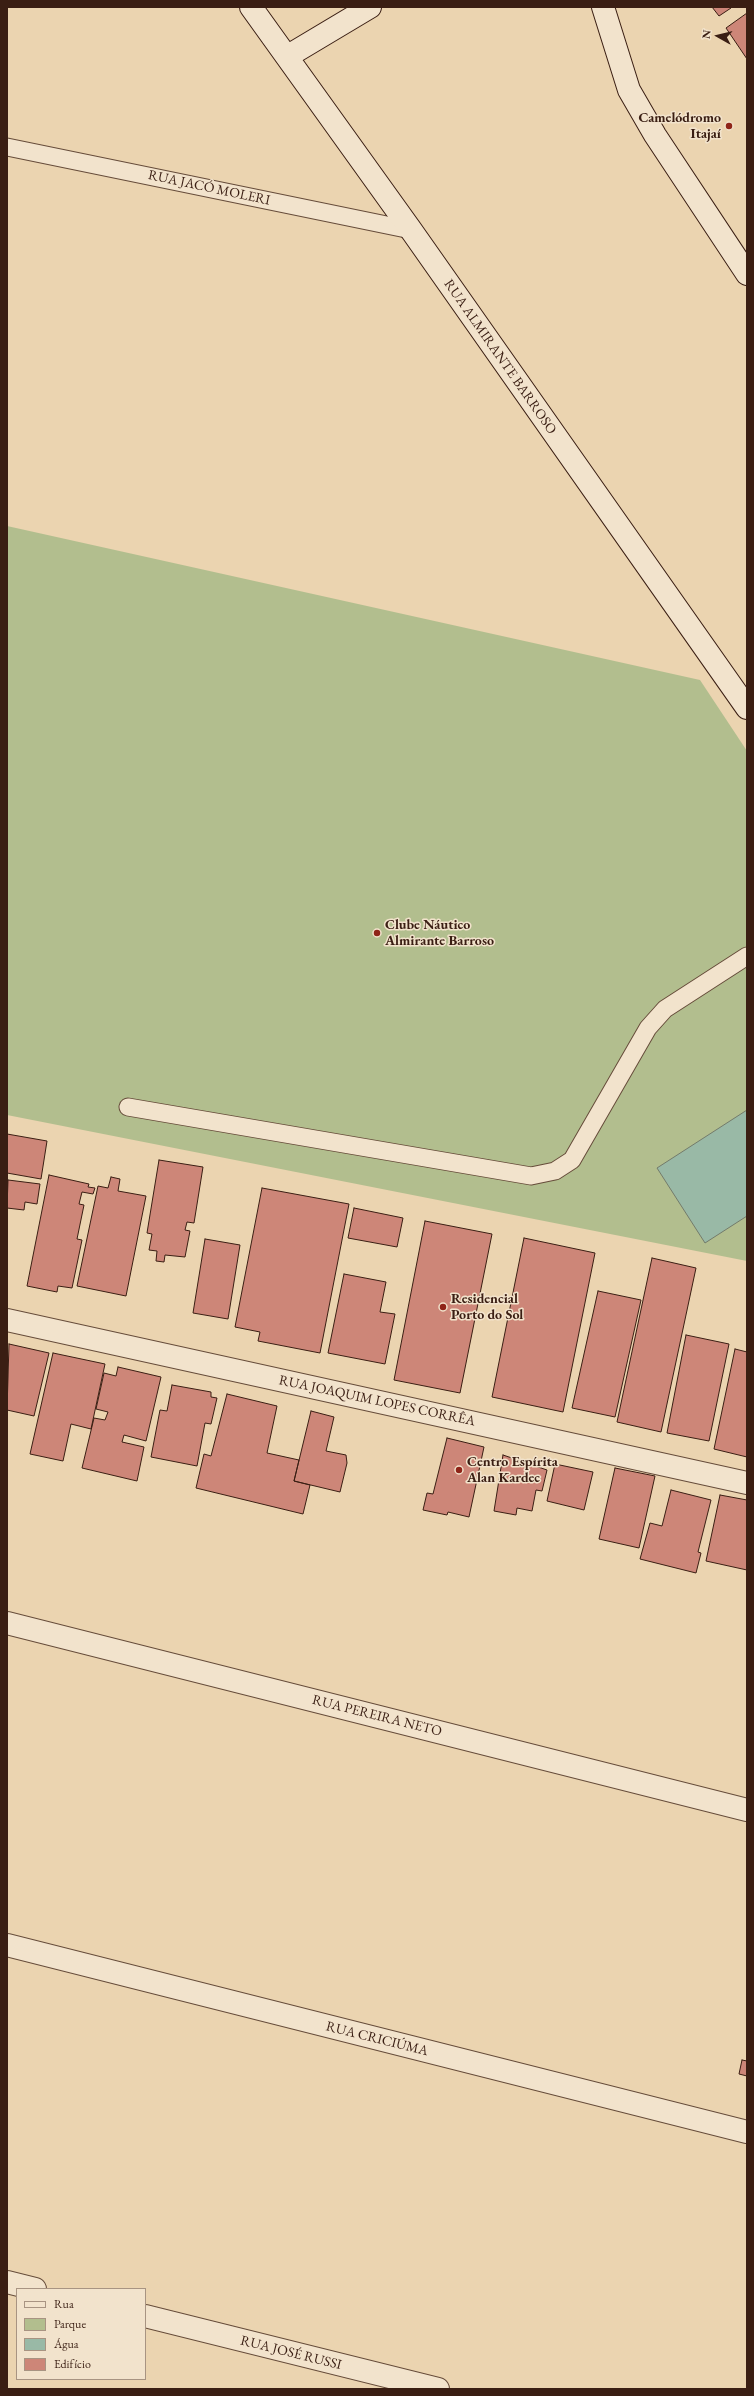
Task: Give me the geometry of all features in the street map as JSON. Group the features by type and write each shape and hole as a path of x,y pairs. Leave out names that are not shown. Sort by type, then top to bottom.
{"street":[{"name":"RUA ALMIRANTE BARROSO","path":"251,7 288,56 747,708"},
{"path":"288,56 370,7"},
{"path":"604,7 629,90 654,135 747,274"},
{"name":"RUA JOAQUIM LOPES CORRÊA","path":"7,1320 747,1483"},
{"name":"RUA PEREIRA NETO","path":"7,1623 747,1810"},
{"name":"RUA CRICIÚMA","path":"7,1945 747,2132"},
{"path":"7,2282 31,2288"},
{"name":"RUA JOSÉ RUSSI","path":"146,2316 438,2389"}],"lane":[{"name":"RUA JACÓ MOLERI","path":"7,146 411,230"},
{"path":"128,1107 530,1176 555,1171 572,1160 648,1028 665,1010 747,956"}],"green space":[{"name":"Clube Náutico Almirante Barroso","path":"7,526 700,680 747,751 747,1261 7,1115"}],"water":[{"path":"747,1110 747,1216 705,1243 657,1168"}],"building":[{"path":"712,7 731,7 731,8 719,16"},
{"path":"747,13 747,59 726,28"},
{"path":"7,1134 47,1141 41,1179 7,1173"},
{"path":"159,1160 203,1167 194,1223 187,1222 185,1230 190,1231 185,1257 165,1255 164,1262 156,1261 157,1251 149,1250 152,1234 147,1233"},
{"path":"49,1175 89,1184 88,1187 95,1188 93,1194 82,1192 79,1204 84,1205 77,1239 82,1240 72,1288 58,1286 57,1292 27,1286"},
{"path":"111,1177 120,1179 118,1191 146,1196 126,1296 77,1286 98,1186 108,1188"},
{"path":"8,1180 40,1184 37,1204 25,1202 24,1210 7,1208"},
{"path":"262,1188 349,1204 320,1353 258,1341 260,1332 235,1327"},
{"path":"354,1208 403,1218 397,1247 348,1238"},
{"name":"Residencial Porto do Sol","path":"425,1221 492,1234 460,1393 394,1380"},
{"path":"524,1238 595,1253 563,1412 492,1397"},
{"path":"205,1239 240,1245 228,1319 193,1313"},
{"path":"652,1258 696,1268 661,1432 617,1422"},
{"path":"344,1274 386,1282 380,1312 395,1314 385,1364 328,1353"},
{"path":"598,1291 641,1300 615,1417 572,1408"},
{"path":"686,1335 729,1344 709,1441 667,1433"},
{"path":"9,1344 49,1353 34,1416 7,1410"},
{"path":"735,1349 747,1352 747,1457 714,1449"},
{"path":"53,1353 105,1364 91,1429 71,1424 63,1461 30,1454"},
{"path":"118,1367 161,1377 146,1441 124,1435 122,1442 144,1447 137,1481 82,1468 94,1418 105,1420 108,1412 96,1409 104,1373 116,1376"},
{"path":"172,1385 211,1392 211,1397 217,1398 211,1424 205,1423 197,1466 151,1457 160,1410 167,1411"},
{"path":"227,1394 277,1406 267,1453 299,1460 294,1481 310,1485 303,1514 196,1488 204,1454 211,1456"},
{"path":"311,1411 334,1417 326,1451 346,1455 347,1463 340,1492 294,1481"},
{"name":"Centro Espírita Alan Kardec","path":"447,1438 484,1447 469,1517 448,1512 447,1515 423,1510 427,1493 433,1494"},
{"path":"503,1455 547,1470 542,1491 536,1490 532,1511 517,1508 516,1515 494,1511"},
{"path":"555,1464 593,1472 584,1510 547,1501"},
{"path":"615,1468 655,1476 639,1548 599,1539"},
{"path":"671,1490 711,1500 698,1552 701,1553 696,1573 640,1559 650,1523 662,1526"},
{"path":"720,1495 747,1500 747,1570 706,1561"},
{"path":"742,2060 747,2061 747,2076 739,2074"}],"place":[{"name":"Camelódromo Itajaí","path":"729,126"},
{"name":"Clube Náutico Almirante Barroso","path":"377,933"},
{"name":"Residencial Porto do Sol","path":"443,1307"},
{"name":"Centro Espírita Alan Kardec","path":"459,1470"}]}
